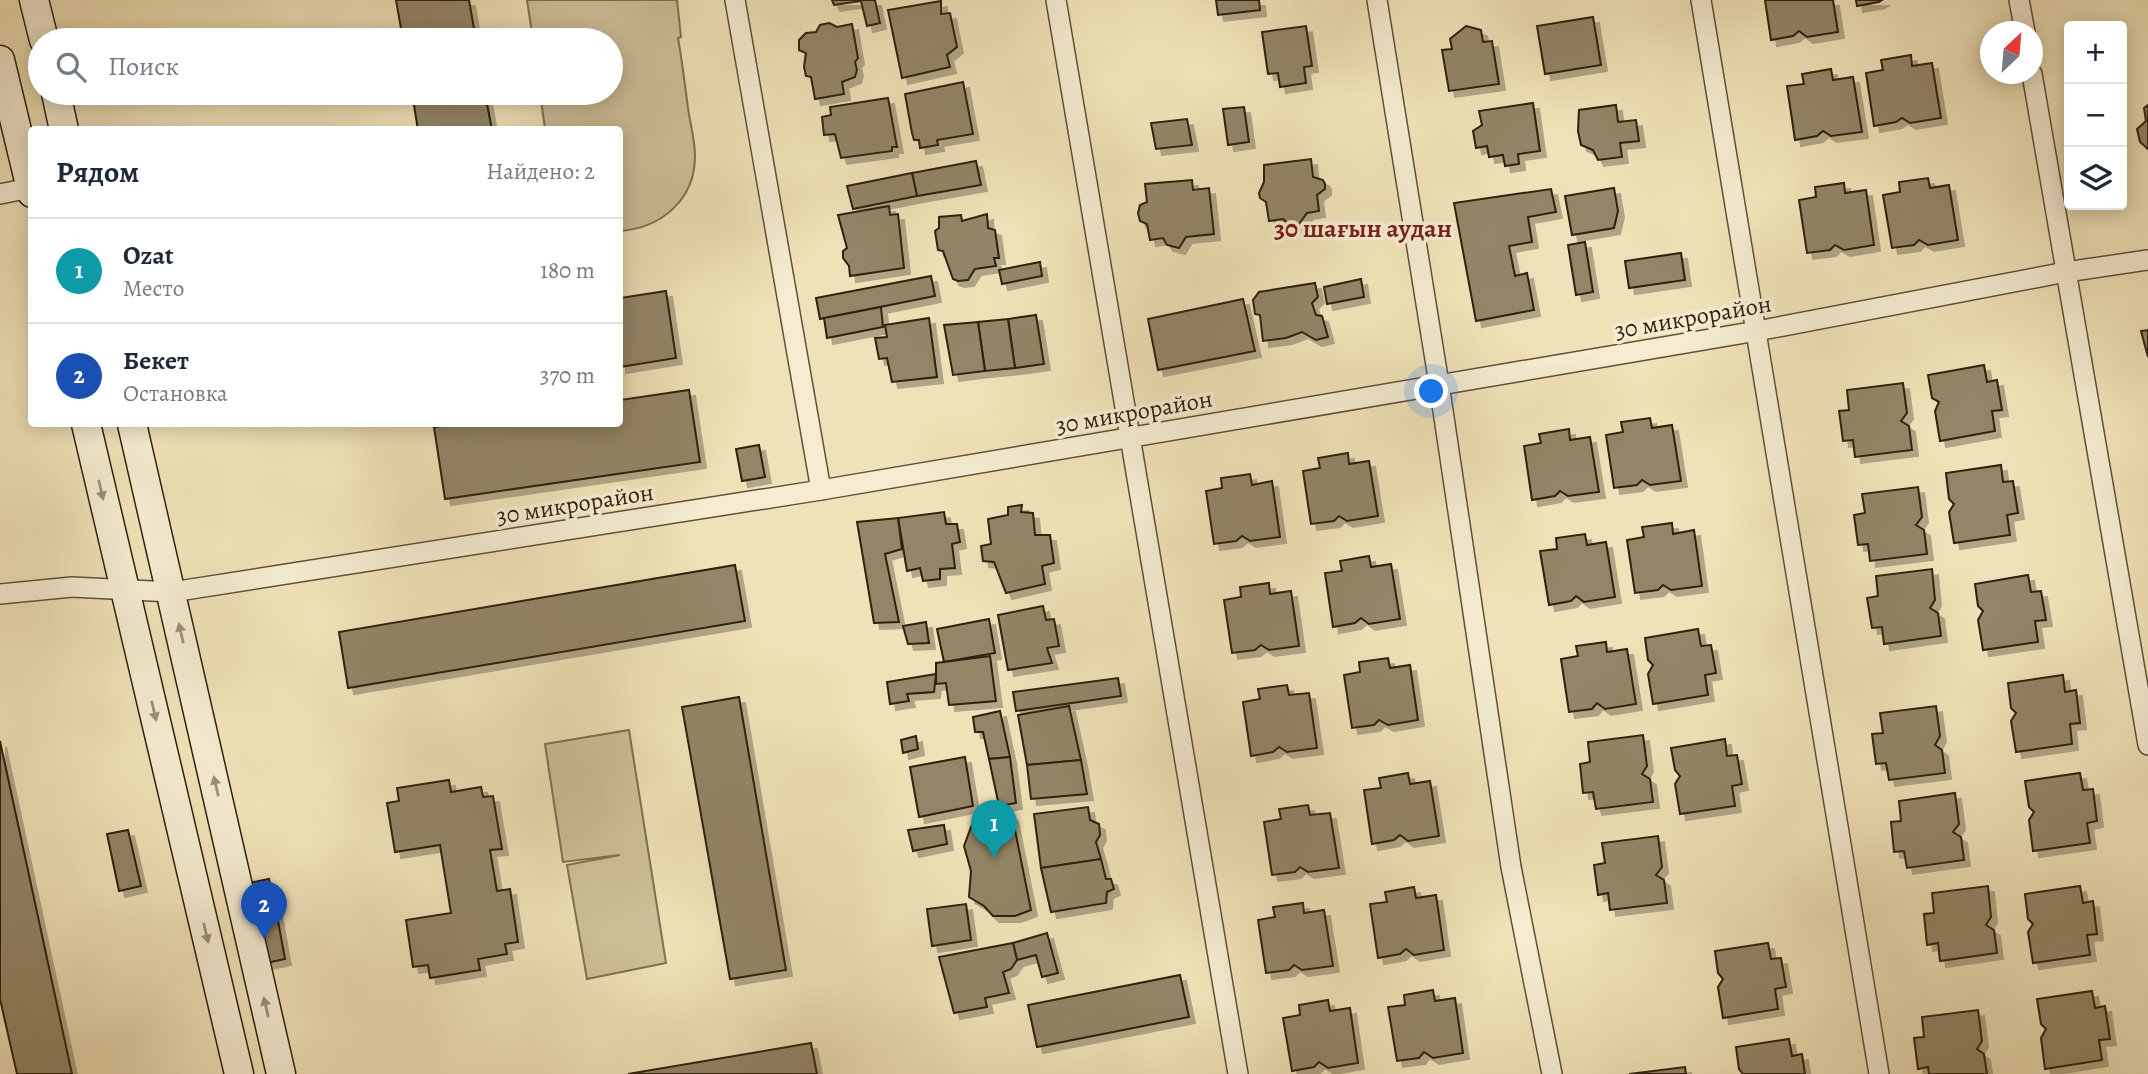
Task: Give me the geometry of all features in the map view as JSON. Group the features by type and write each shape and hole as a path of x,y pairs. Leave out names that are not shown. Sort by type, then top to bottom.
{"main road":[{"path":"34,0 41,28"},
{"path":"0,60 28,177"},
{"path":"59,105 63,126"},
{"path":"87,427 239,1074"},
{"path":"133,427 281,1074"}],"street":[{"path":"735,0 821,490"},
{"path":"1056,0 1238,1074"},
{"path":"1377,0 1439,384 1511,867 1552,1074"},
{"path":"1701,0 1879,1074"},
{"path":"2020,0 2023,21"},
{"path":"2034,84 2148,745"},
{"path":"0,194 28,190"},
{"name":"30 микрорайон","path":"0,594 72,587 172,592 1132,438 1757,331 2066,272 2148,260"}],"shaded area":[{"path":"527,0 677,0 681,37 678,38 695,156 689,186 673,209 662,218 635,229 623,231 623,126 545,126 542,105 623,105 623,28 531,28"},
{"path":"629,730 666,963 587,979 567,865 620,855 563,862 545,744"}],"building":[{"path":"396,0 469,0 474,28 401,28"},
{"path":"832,0 875,0 880,23 867,26 861,1 834,5"},
{"path":"1216,0 1259,0 1260,10 1218,15"},
{"path":"1765,0 1833,0 1838,32 1807,37 1799,31 1793,36 1771,40"},
{"path":"1856,0 1882,0 1857,6"},
{"path":"941,1 941,14 950,13 957,47 947,55 950,67 902,78 888,10"},
{"path":"1593,17 1601,65 1545,74 1537,26"},
{"path":"829,23 837,27 852,24 858,58 855,62 857,70 855,77 842,82 844,94 815,99 811,77 806,76 804,67 806,53 799,50 799,40 806,33 816,32 820,25"},
{"path":"1306,26 1312,66 1304,67 1306,83 1280,87 1278,73 1268,74 1262,32"},
{"path":"1466,26 1481,30 1483,42 1492,41 1499,84 1449,91 1442,50 1452,49 1450,39"},
{"path":"1911,55 1912,66 1932,63 1941,118 1910,123 1902,118 1896,122 1874,126 1866,73 1883,70 1881,60"},
{"path":"1831,69 1833,80 1853,77 1862,132 1831,136 1823,131 1817,136 1795,140 1787,86 1804,84 1802,74"},
{"path":"963,82 973,134 937,140 938,145 920,148 919,140 914,140 912,133 905,94"},
{"path":"888,98 897,147 892,147 892,151 841,158 835,134 824,135 822,117 831,115 830,107"},
{"path":"1533,103 1540,151 1518,154 1519,164 1505,166 1503,155 1489,157 1487,146 1476,148 1473,131 1482,125 1479,111"},
{"path":"414,105 487,105 491,126 417,126"},
{"path":"1616,105 1618,122 1636,120 1639,141 1620,143 1622,157 1598,160 1593,150 1581,145 1578,131 1579,110"},
{"path":"2148,105 2148,149 2140,142 2137,129 2146,121 2144,108"},
{"path":"1244,107 1249,142 1228,145 1223,109"},
{"path":"1187,119 1192,145 1156,149 1151,123"},
{"path":"1311,159 1313,177 1323,180 1325,184 1325,189 1317,195 1319,211 1307,213 1297,227 1292,227 1283,219 1269,221 1266,202 1260,198 1259,193 1264,182 1264,165"},
{"path":"976,161 981,185 917,196 912,173"},
{"path":"912,173 917,196 853,209 847,186"},
{"path":"1928,178 1930,188 1949,185 1958,240 1928,245 1919,240 1914,245 1892,248 1883,195 1900,192 1899,182"},
{"path":"1192,180 1193,190 1209,188 1214,234 1186,237 1179,248 1167,245 1163,238 1150,240 1147,224 1140,221 1138,213 1140,205 1147,202 1145,184"},
{"path":"1844,183 1845,193 1866,190 1874,245 1844,250 1835,245 1830,250 1807,253 1799,200 1816,197 1815,187"},
{"path":"1614,188 1618,211 1614,228 1572,235 1565,196"},
{"path":"1551,189 1556,212 1528,217 1532,242 1509,246 1515,276 1527,273 1534,310 1476,321 1454,203"},
{"path":"889,206 890,215 898,214 904,268 850,276 849,266 843,258 843,251 847,248 838,215"},
{"path":"987,214 988,228 995,230 999,258 994,258 996,266 975,269 968,280 953,279 943,251 938,250 935,231 939,228 939,217 961,215 962,221"},
{"path":"1585,242 1593,292 1576,295 1568,245"},
{"path":"1681,253 1685,280 1629,288 1625,261"},
{"path":"1040,262 1042,276 1002,284 999,270"},
{"path":"931,276 935,296 820,319 816,298"},
{"path":"1361,279 1364,297 1327,304 1324,287"},
{"path":"1315,283 1318,297 1312,303 1316,315 1322,316 1328,337 1316,340 1302,332 1286,338 1263,341 1260,315 1255,314 1253,300 1259,292"},
{"path":"666,291 676,358 623,367 623,298"},
{"path":"1243,299 1255,351 1158,370 1148,319"},
{"path":"881,307 883,327 827,338 824,318"},
{"path":"1036,315 1044,364 1015,368 1008,319"},
{"path":"929,318 937,377 892,382 887,358 879,359 875,338 887,337 885,325"},
{"path":"1008,319 1015,368 985,371 978,322"},
{"path":"978,322 985,371 953,375 944,325"},
{"path":"2148,330 2148,357 2141,331"},
{"path":"1984,365 1987,382 1997,380 2002,410 1992,411 1995,431 1940,441 1935,411 1939,402 1932,398 1928,375"},
{"path":"1903,383 1907,413 1901,421 1909,426 1912,450 1855,457 1853,440 1843,441 1839,411 1849,410 1847,390"},
{"path":"689,390 700,462 445,499 434,427 623,427 623,400"},
{"path":"1650,418 1652,428 1672,425 1681,481 1650,485 1642,480 1637,485 1614,488 1606,435 1623,432 1621,422"},
{"path":"1569,429 1570,440 1590,437 1599,492 1568,496 1560,491 1555,496 1532,500 1524,446 1541,443 1539,434"},
{"path":"759,445 765,477 742,481 736,449"},
{"path":"1348,453 1349,464 1369,461 1378,516 1347,521 1339,516 1334,521 1311,524 1303,471 1320,468 1318,458"},
{"path":"2001,465 2003,482 2013,481 2018,513 2007,515 2010,535 1954,543 1949,512 1954,504 1949,499 1946,473"},
{"path":"1250,474 1252,485 1272,481 1280,537 1250,541 1242,536 1236,541 1214,544 1206,491 1222,488 1221,478"},
{"path":"1918,487 1922,517 1916,525 1924,530 1927,554 1870,561 1868,544 1858,545 1854,515 1865,513 1862,494"},
{"path":"1022,505 1021,512 1033,513 1035,535 1050,535 1054,563 1042,566 1045,584 1006,593 994,562 983,561 981,546 991,544 988,519 1008,515 1008,507"},
{"path":"944,512 946,524 957,524 960,542 952,544 955,568 940,569 940,579 923,581 920,568 907,571 898,518"},
{"path":"898,518 902,549 885,554 899,622 874,623 857,522"},
{"path":"1672,523 1673,534 1694,530 1702,586 1671,590 1663,585 1658,590 1635,593 1627,540 1644,537 1642,527"},
{"path":"1585,534 1587,545 1606,542 1615,597 1584,602 1576,596 1571,601 1549,605 1540,551 1557,549 1556,538"},
{"path":"1369,556 1371,567 1391,564 1400,619 1369,624 1361,618 1355,623 1333,627 1325,573 1342,571 1340,561"},
{"path":"735,565 745,621 348,688 339,632"},
{"path":"1932,569 1935,600 1930,608 1938,613 1941,636 1884,644 1882,627 1872,628 1867,598 1878,596 1876,576"},
{"path":"2028,575 2031,592 2041,591 2046,620 2035,621 2038,642 1983,650 1978,620 1983,611 1978,606 1975,584"},
{"path":"1269,583 1270,594 1291,591 1299,646 1269,650 1261,645 1255,650 1232,653 1224,600 1241,597 1240,587"},
{"path":"1043,606 1046,620 1054,619 1059,646 1047,648 1052,663 1008,670 998,615"},
{"path":"989,619 995,653 944,662 937,629"},
{"path":"926,622 929,643 908,644 903,626"},
{"path":"1698,629 1701,646 1711,645 1716,673 1705,675 1708,695 1653,704 1648,674 1653,665 1648,660 1645,638"},
{"path":"1606,642 1607,652 1627,649 1636,704 1605,709 1597,703 1592,709 1569,712 1561,659 1578,656 1576,646"},
{"path":"990,656 996,701 949,705 946,683 936,684 936,663"},
{"path":"1388,658 1390,668 1410,665 1418,720 1388,725 1379,720 1374,725 1352,728 1344,675 1360,672 1359,662"},
{"path":"936,674 934,692 907,694 909,701 890,704 887,682"},
{"path":"2063,675 2065,692 2076,690 2080,723 2070,724 2072,744 2016,752 2011,721 2016,713 2011,708 2008,683"},
{"path":"1118,678 1121,696 1016,711 1013,692"},
{"path":"1287,685 1289,695 1309,693 1317,748 1287,752 1279,747 1273,752 1251,756 1243,702 1260,699 1258,689"},
{"path":"739,697 786,970 730,979 682,707"},
{"path":"1069,706 1081,760 1027,765 1018,715"},
{"path":"1936,706 1940,736 1935,745 1942,750 1945,773 1889,780 1886,763 1876,764 1872,734 1883,733 1880,713"},
{"path":"1000,711 1010,757 989,759 983,732 975,732 973,717"},
{"path":"1643,735 1647,766 1642,774 1650,779 1653,802 1596,809 1593,792 1583,793 1580,764 1590,762 1588,742"},
{"path":"916,736 918,749 903,753 901,740"},
{"path":"1725,739 1727,756 1737,755 1742,784 1732,786 1735,806 1680,814 1675,784 1680,776 1675,770 1671,748"},
{"path":"0,741 72,1074 17,1074 0,999"},
{"path":"965,757 973,806 919,817 910,767"},
{"path":"1010,757 1016,803 999,806 989,759"},
{"path":"1081,760 1087,794 1031,799 1027,765"},
{"path":"1408,773 1410,784 1430,781 1439,836 1408,841 1400,835 1394,840 1372,844 1364,790 1381,788 1379,778"},
{"path":"2080,773 2083,790 2093,789 2097,821 2087,823 2090,843 2033,851 2029,820 2034,812 2029,807 2025,781"},
{"path":"449,780 451,792 481,787 483,797 493,796 502,849 490,850 497,891 510,889 518,942 505,944 507,954 478,959 480,970 430,978 428,965 413,967 406,920 451,913 440,845 395,852 387,803 399,801 397,788"},
{"path":"1955,793 1959,824 1953,832 1961,837 1964,860 1907,868 1904,851 1894,852 1891,822 1901,821 1899,801"},
{"path":"1308,805 1310,815 1330,813 1339,868 1308,872 1300,867 1295,872 1272,875 1264,822 1281,819 1279,809"},
{"path":"1088,807 1090,820 1099,824 1100,835 1096,842 1101,859 1041,868 1034,814"},
{"path":"1012,815 1031,910 1015,916 993,916 984,906 969,897 971,871 964,846 974,819"},
{"path":"944,825 947,844 913,851 908,830"},
{"path":"128,830 141,886 119,891 107,834"},
{"path":"1658,836 1662,867 1656,875 1664,880 1667,903 1610,910 1608,893 1598,895 1594,865 1605,863 1602,843"},
{"path":"1101,859 1106,879 1111,879 1114,889 1107,892 1106,903 1051,912 1041,868"},
{"path":"269,879 278,920 257,924 249,883"},
{"path":"1988,886 1991,917 1986,925 1994,930 1997,953 1940,961 1938,943 1927,945 1924,914 1934,913 1932,893"},
{"path":"2080,886 2083,903 2093,901 2097,934 2087,935 2090,955 2033,963 2028,932 2033,924 2028,919 2025,894"},
{"path":"1414,887 1416,898 1436,895 1444,950 1414,955 1406,949 1400,954 1378,958 1370,904 1387,902 1385,892"},
{"path":"1303,903 1304,913 1324,910 1333,966 1302,970 1294,965 1289,970 1266,973 1258,920 1275,917 1273,907"},
{"path":"966,904 971,940 932,946 927,909"},
{"path":"278,921 285,959 266,963 258,925"},
{"path":"1047,933 1058,973 1042,977 1036,955 1017,960 1013,943"},
{"path":"1013,943 1017,960 1011,969 1003,972 1009,993 985,998 987,1007 954,1013 939,957"},
{"path":"1768,943 1771,959 1781,958 1786,987 1775,989 1778,1009 1723,1018 1718,987 1723,979 1718,973 1715,951"},
{"path":"1180,975 1189,1017 1037,1047 1028,1005"},
{"path":"1433,990 1435,1001 1455,998 1463,1053 1433,1058 1424,1052 1419,1058 1397,1061 1388,1007 1405,1005 1404,995"},
{"path":"2092,991 2095,1008 2105,1006 2110,1039 2099,1040 2102,1060 2045,1069 2041,1038 2046,1029 2041,1024 2037,999"},
{"path":"1328,1000 1330,1011 1350,1008 1358,1063 1328,1068 1319,1062 1314,1067 1292,1071 1283,1018 1300,1015 1299,1005"},
{"path":"1978,1010 1982,1041 1977,1049 1984,1054 1987,1074 1929,1074 1928,1067 1918,1069 1914,1038 1924,1037 1922,1017"},
{"path":"1789,1039 1792,1056 1802,1054 1805,1074 1743,1074 1739,1069 1736,1047"},
{"path":"811,1043 817,1074 628,1074"},
{"path":"1685,1067 1686,1074 1629,1074"}],"place":[{"name":"Ozat","path":"994,858"},
{"name":"Бекет","path":"264,939"}],"district":[{"name":"30 шағын аудан","path":"1363,228"}]}
